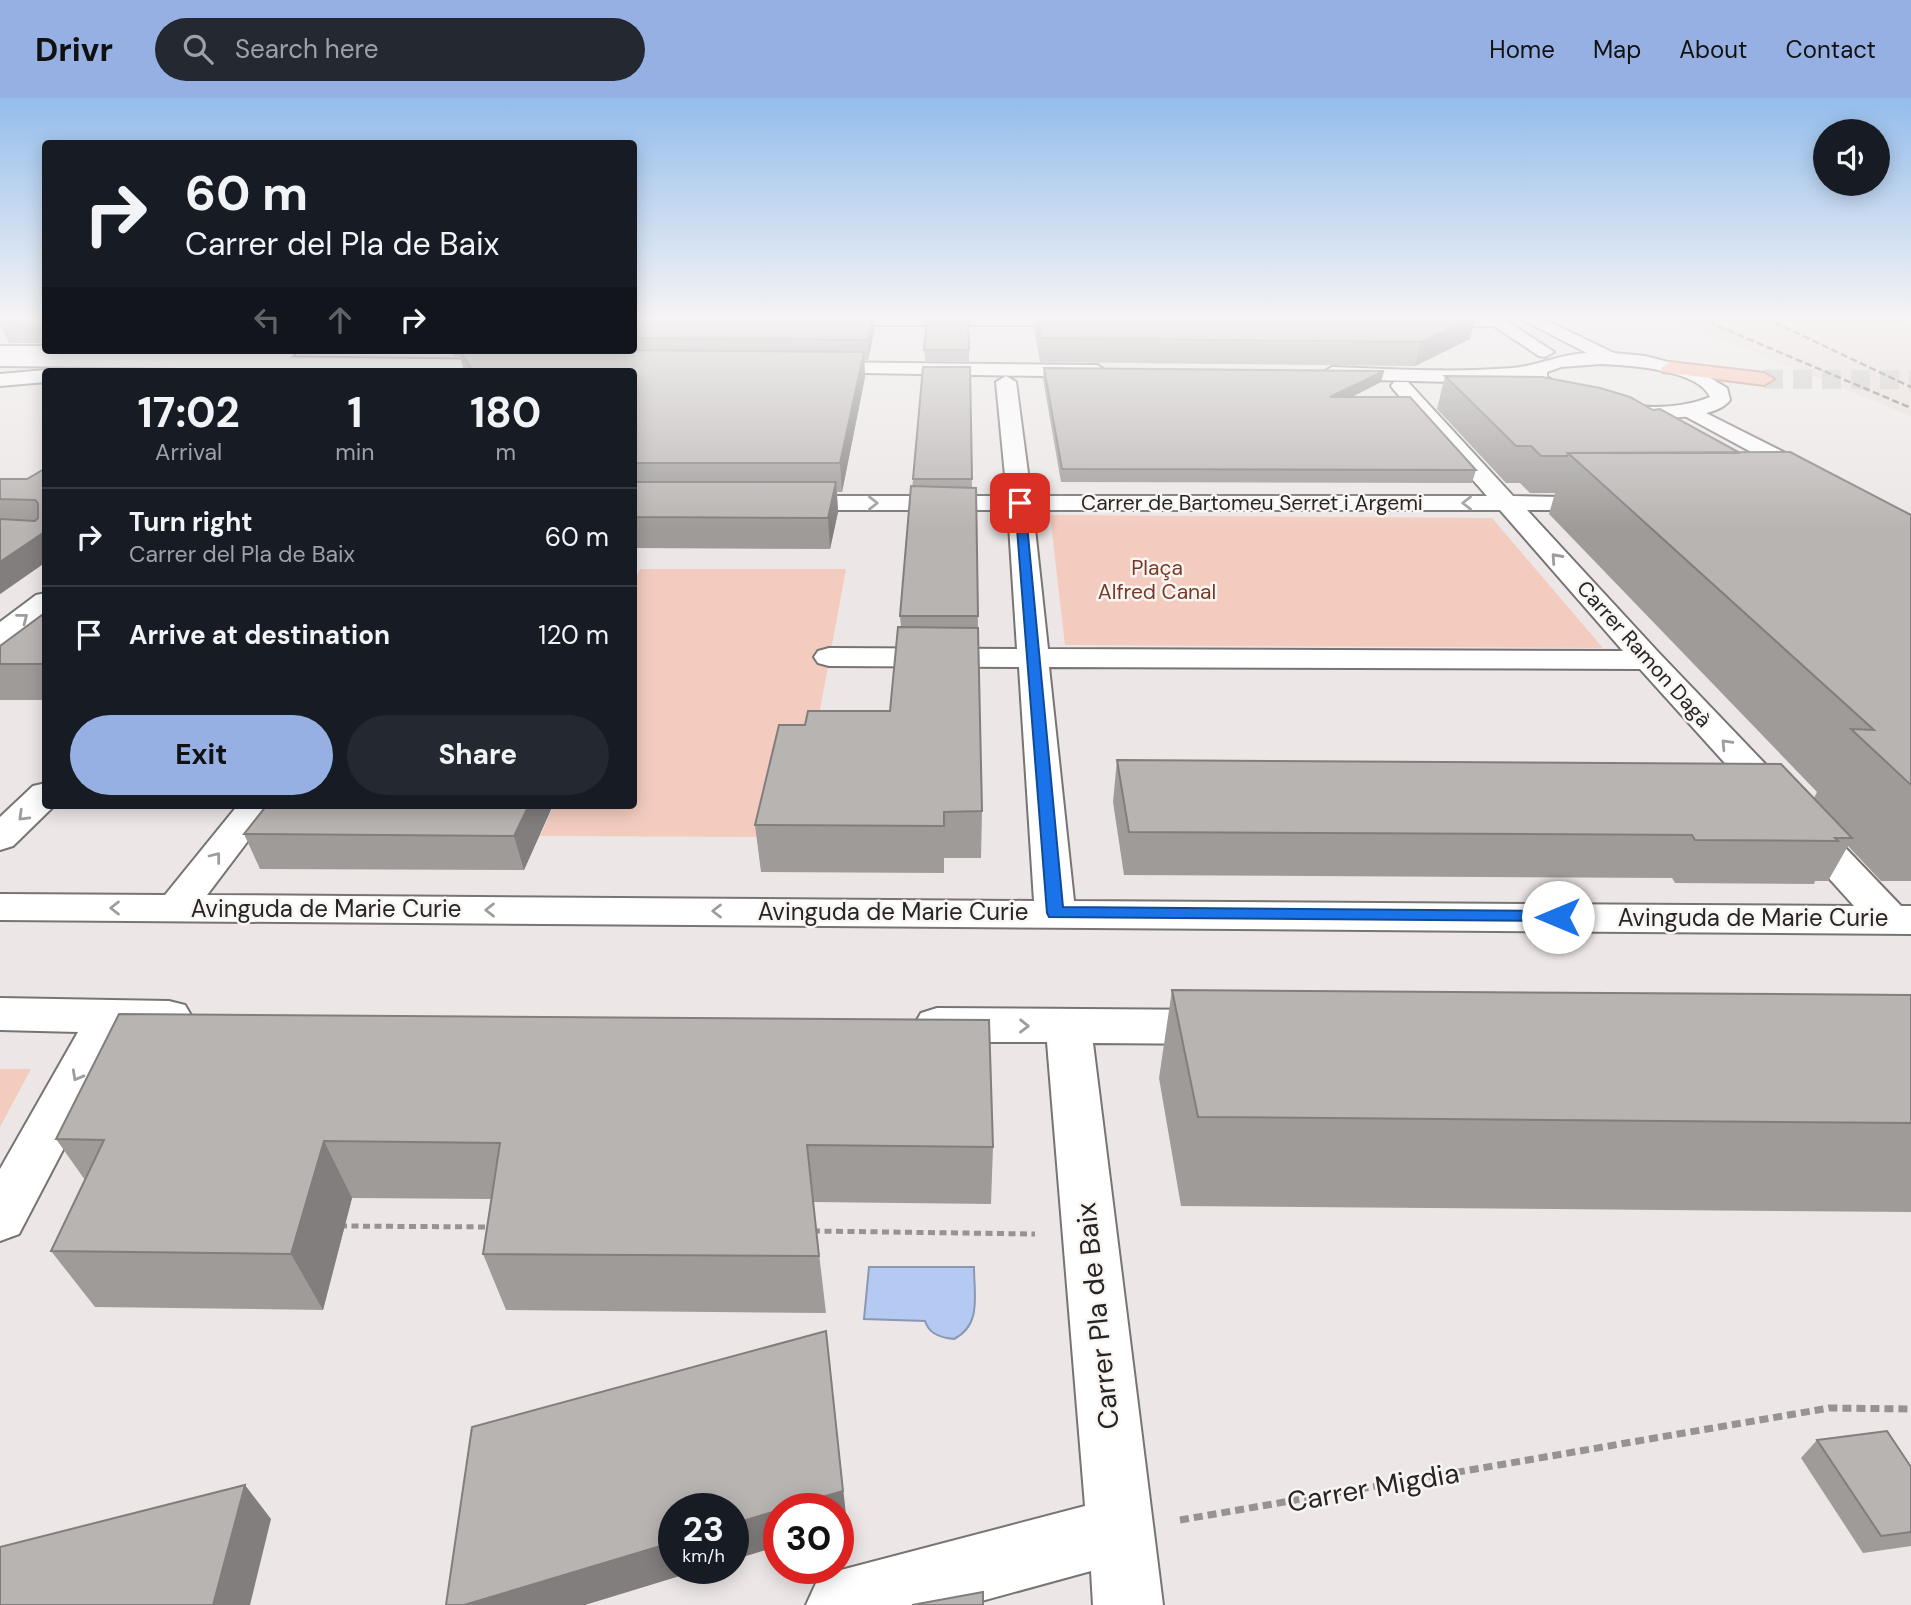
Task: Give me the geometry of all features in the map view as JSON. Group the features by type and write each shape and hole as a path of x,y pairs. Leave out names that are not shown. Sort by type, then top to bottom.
{"highway":[{"path":"1720,392 1751,388"}],"street":[{"path":"1006,388 1020,503 1055,913"},
{"name":"Carrer Ramon Dagà","path":"1403,388 1648,660 1900,920"},
{"path":"1521,388 1614,407 1656,411 1710,406 1720,400 1720,392 1716,388"},
{"path":"1553,388 1566,396"},
{"path":"1656,411 1823,490 1688,410"},
{"name":"Carrer de Bartomeu Serret i Argemi","path":"768,502 1632,503"},
{"path":"0,608 42,578"},
{"path":"0,636 42,604"},
{"path":"829,657 1648,660"},
{"path":"0,838 42,798"},
{"path":"176,908 254,809"},
{"name":"Avinguda de Marie Curie","path":"0,907 1900,920"},
{"path":"0,1014 206,1017"},
{"path":"0,1218 110,1016"},
{"path":"899,1025 1255,1027"},
{"name":"Carrer Pla de Baix","path":"1068,1026 1128,1605"},
{"path":"841,1605 1120,1530"}],"path":[{"path":"335,1226 502,1228"},
{"path":"809,1231 1088,1234"},
{"name":"Carrer Migdia","path":"1120,1530 1829,1408 1911,1409"}],"shaded area":[{"path":"1843,388 1911,388 1911,416"}],"green space":[{"name":"Plaça Alfred Canal","path":"1050,515 1492,518 1603,648 1065,645"},
{"path":"640,569 846,569 809,769 784,770 768,837 540,836 552,809 637,809 637,576"},
{"path":"0,1069 31,1069 0,1127"}],"water":[{"path":"869,1267 974,1267 975,1298 969,1326 954,1339 936,1335 925,1321 864,1319"}],"building":[{"path":"637,388 856,388 840,463 637,463"},
{"path":"921,388 970,388 972,479 913,479"},
{"path":"1048,388 1348,388 1330,397 1410,397 1476,470 1062,469"},
{"path":"1458,388 1601,388 1630,397 1653,410 1660,409 1740,453 1568,453 1567,456 1541,456 1531,446 1516,446"},
{"path":"1790,452 1911,515 1911,785 1851,729 1874,730 1568,453"},
{"path":"42,470 42,534 0,562 0,519 35,521 38,518 38,503 35,500 0,499 0,479 27,479"},
{"path":"637,482 836,482 828,518 637,517"},
{"path":"911,486 976,488 978,616 900,616"},
{"path":"42,615 42,664 0,664 0,646"},
{"path":"898,627 978,628 982,811 944,812 944,826 755,825 779,725 805,725 808,711 890,711"},
{"path":"1117,760 1781,764 1852,838 1835,838 1838,841 1695,840 1692,835 1129,832"},
{"path":"264,809 527,809 514,836 244,834"},
{"path":"1172,990 1911,995 1911,1123 1198,1117"},
{"path":"119,1014 989,1020 993,1147 807,1145 819,1256 483,1254 500,1143 324,1141 291,1254 51,1251 104,1140 56,1139"},
{"path":"826,1331 843,1491 763,1493 763,1515 749,1519 749,1493 658,1493 658,1547 464,1605 446,1605 472,1427"},
{"path":"1887,1431 1911,1467 1911,1532 1881,1536 1817,1440"},
{"path":"245,1485 213,1605 0,1605 0,1547"},
{"path":"983,1592 983,1605 912,1605"}],"railway":[{"path":"1865,388 1911,408"}],"route":[{"path":"1020,503 1055,913 1558,917"}]}
